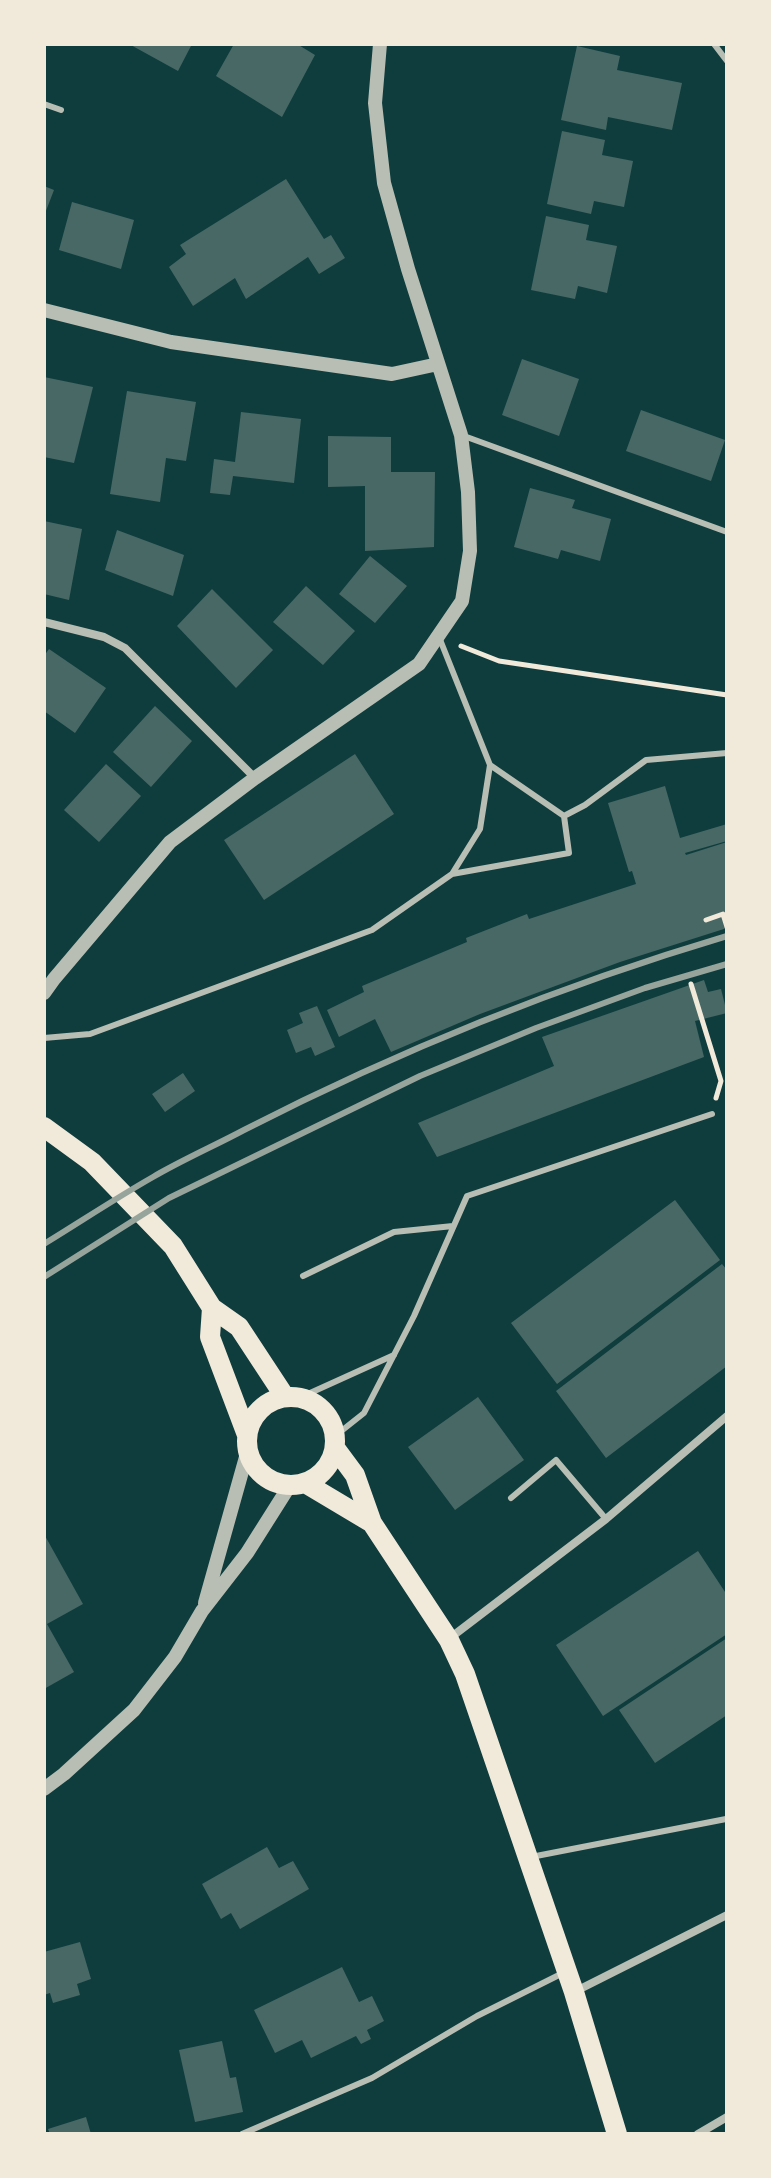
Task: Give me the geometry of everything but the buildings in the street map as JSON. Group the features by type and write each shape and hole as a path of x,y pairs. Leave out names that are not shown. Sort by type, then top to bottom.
{"main road":[{"path":"44,1127 92,1162 173,1246 212,1308 239,1327 292,1397"},
{"path":"212,1308 210,1337 253,1463 263,1475 276,1482 297,1484 372,1523"},
{"path":"248,1442 252,1421 271,1402 292,1397 312,1402 324,1411 331,1423 335,1442 355,1475 372,1523 449,1640 465,1674 574,1992 617,2134"},
{"path":"297,1484 316,1478 325,1469 335,1442"}],"street":[{"path":"44,993 170,842 255,778 419,664 462,601 470,551 468,492 461,435 384,183 375,103 380,44"},
{"path":"44,310 171,342 392,374 438,364"},
{"path":"44,622 104,637 125,648 255,778"},
{"path":"449,1640 606,1519 727,1416"},
{"path":"202,1611 248,1442"},
{"path":"44,1789 134,1710 175,1657 202,1611 297,1484"},
{"path":"574,1992 727,1915"},
{"path":"698,2134 727,2117"}],"lane":[{"path":"714,44 727,61"},
{"path":"44,104 61,110"},
{"path":"461,435 727,532"},
{"path":"44,1038 90,1034 372,930 452,874 480,829 490,765 439,637"},
{"path":"564,816 585,805 646,760 727,753"},
{"path":"452,874 569,853 564,816 490,765"},
{"path":"335,1442 364,1413 414,1316 467,1196 712,1114"},
{"path":"303,1276 394,1232 453,1226"},
{"path":"292,1397 394,1355"},
{"path":"511,1498 556,1460 606,1519"},
{"path":"527,1857 726,1819"},
{"path":"242,2134 372,2078 477,2016 566,1971"}],"path":[{"path":"439,637 499,661 727,695"},
{"path":"706,920 723,914 727,927"},
{"path":"691,984 721,1081 712,1114"}],"railway":[{"path":"44,1244 164,1171 362,1073 541,998 727,936"},
{"path":"44,1277 169,1198 420,1076 536,1028 645,988 727,964"}]}
